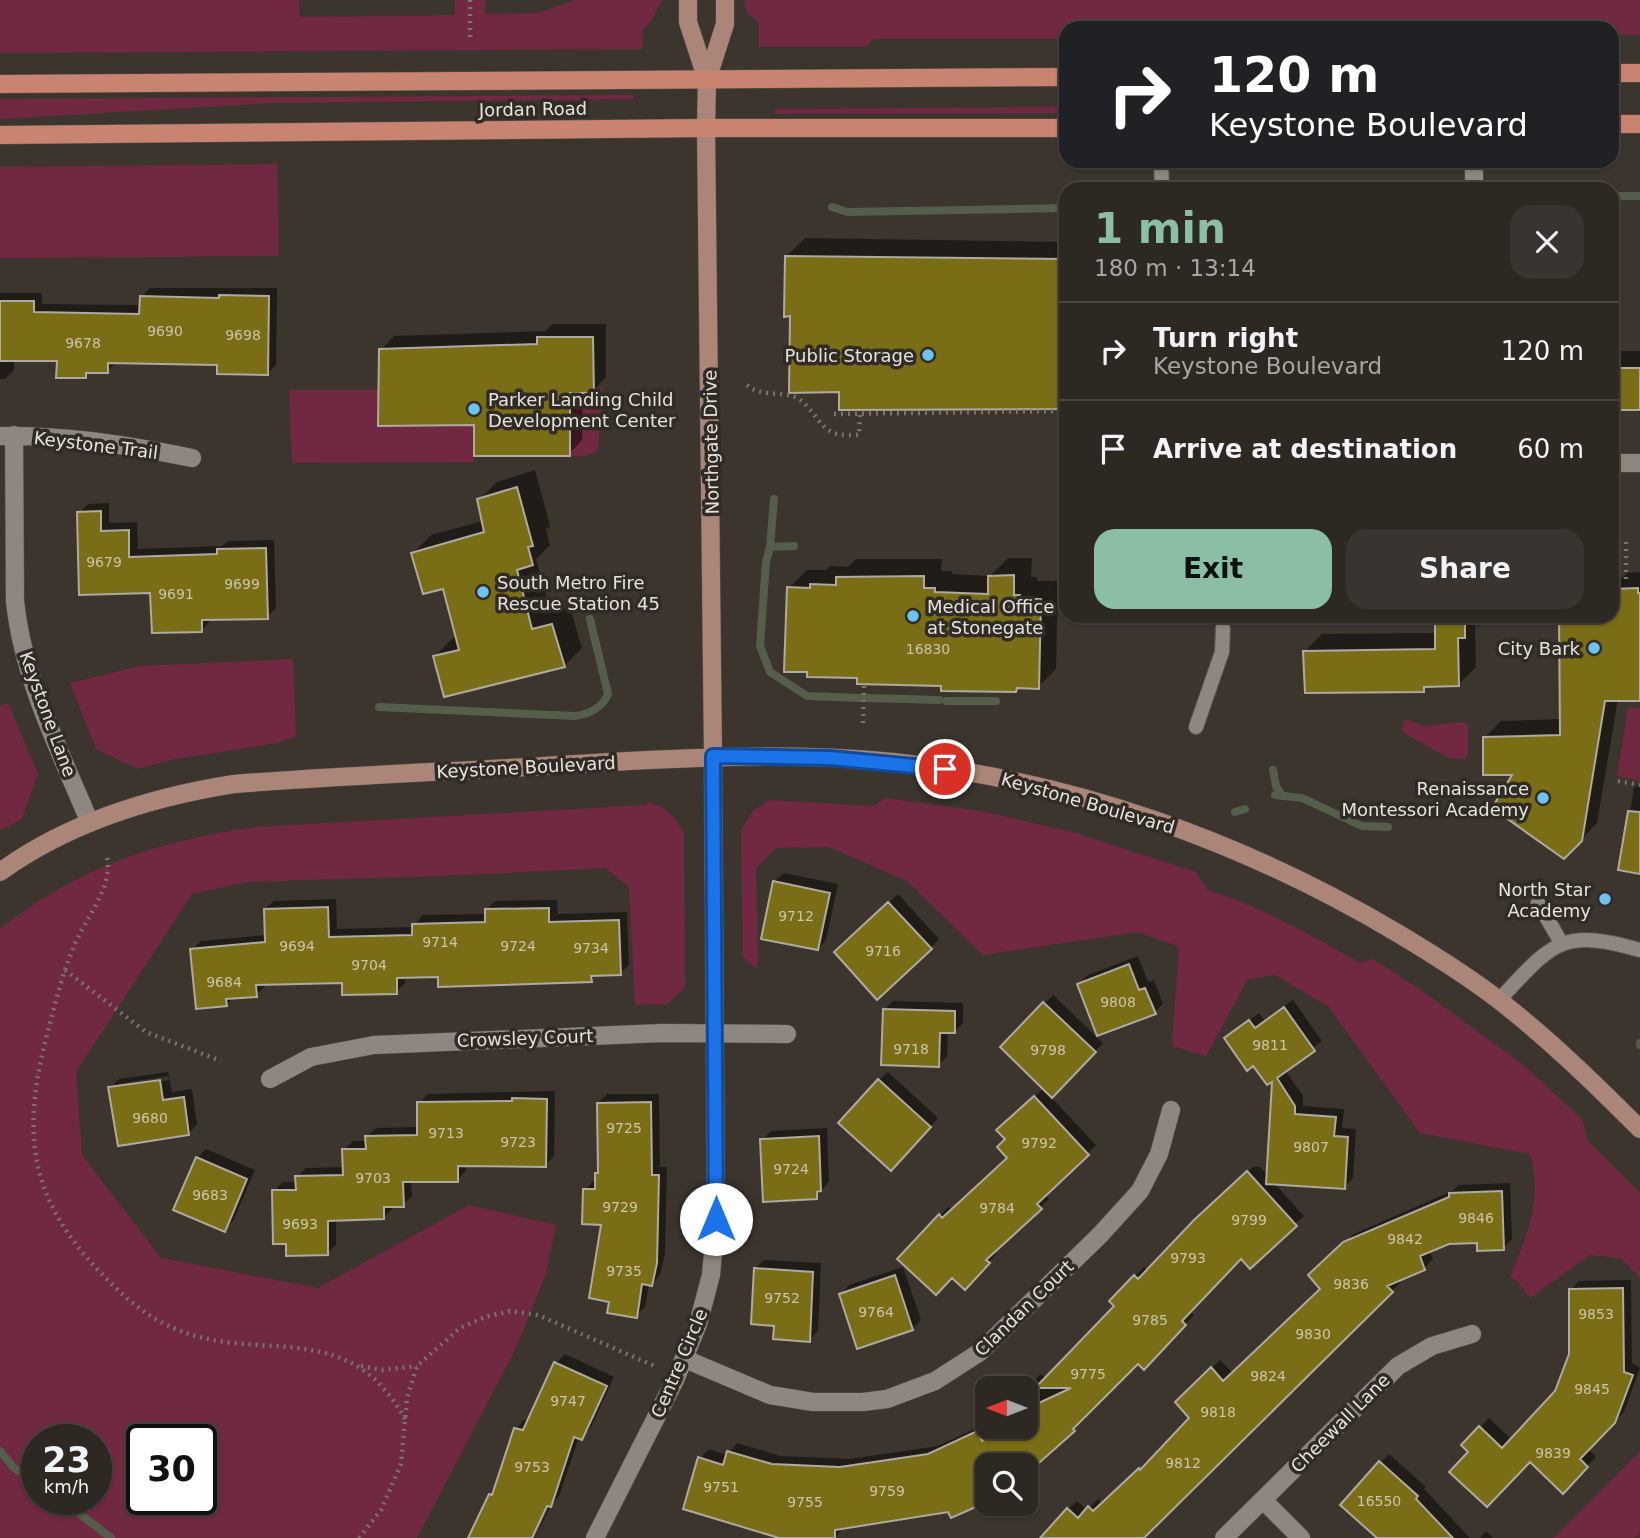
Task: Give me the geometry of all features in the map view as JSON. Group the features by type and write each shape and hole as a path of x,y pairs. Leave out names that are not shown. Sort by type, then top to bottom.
{"main road":[{"path":"1619,73 1640,73"},
{"name":"Jordan Road","path":"0,84 1059,77"},
{"path":"1619,124 1640,124"},
{"name":"Jordan Road","path":"0,135 706,128 1059,128"}],"street":[{"path":"688,0 688,22 707,80"},
{"path":"707,80 725,24 725,0"},
{"name":"Northgate Drive","path":"707,80 713,756"},
{"name":"Keystone Trail","path":"7,435 51,436 104,442 192,458"},
{"name":"Keystone Lane","path":"7,435 17,621 32,680 90,823"},
{"path":"1619,463 1640,463"},
{"name":"Keystone Boulevard","path":"0,872 30,853 90,823 158,800 234,785 713,756 830,758 961,771 1070,794 1165,823 1251,857 1335,897 1424,949 1499,1000 1579,1069 1640,1129"},
{"name":"Centre Circle","path":"595,1538 685,1359 705,1302 715,1244 713,756"},
{"name":"Crowsley Court","path":"270,1079 311,1057 374,1045 715,1032 787,1034"},
{"name":"Clandan Court","path":"685,1359 770,1395 813,1402 887,1399 936,1381 980,1352 1100,1235 1140,1191 1159,1154 1171,1110"},
{"name":"Cheewall Lane","path":"1224,1538 1398,1366 1432,1346 1472,1334"},
{"path":"1263,1500 1301,1538"}],"lane":[{"path":"1196,727 1222,652 1223,628"},
{"path":"1538,903 1562,944"},
{"path":"1499,1000 1542,954 1562,944 1583,938 1640,950"}],"path":[{"path":"470,0 470,37"},
{"path":"747,386 763,393 797,398 834,434 859,435 860,414"},
{"path":"834,414 1059,411"},
{"path":"1626,542 1626,581"},
{"path":"863,723 864,684"},
{"path":"1618,781 1640,785"},
{"path":"107,858 109,870 104,887 65,970 45,1041 33,1099 33,1144 42,1184 64,1230 91,1263 125,1297 146,1314 166,1325 212,1340 245,1345 318,1349 360,1366 382,1370 418,1366"},
{"path":"65,970 146,1032 221,1061"},
{"path":"359,1538 381,1510 397,1475 405,1442 407,1398 418,1366 460,1328 485,1317 510,1311 538,1315 659,1368"},
{"path":"360,1366 396,1401 405,1419"}],"shaded area":[{"path":"0,0 299,0 300,17 455,15 455,0 485,0 485,14 538,13 575,0 662,0 651,22 643,29 642,49 0,53"},
{"path":"744,0 1640,0 1640,35 1619,35 1619,21 1059,21 1059,39 873,39 866,47 759,47 759,23 747,12"},
{"path":"634,96 633,99 273,103 0,119 0,99"},
{"path":"1059,107 1059,113 775,114 774,111"},
{"path":"277,164 279,256 0,258 0,167"},
{"path":"594,388 603,388 598,449 588,455 570,456 570,393 593,393"},
{"path":"289,390 379,390 379,426 474,425 474,462 292,463"},
{"path":"293,659 296,736 278,743 170,760 138,769 96,749 70,683 140,666"},
{"path":"8,703 38,774 22,819 0,831 0,706"},
{"path":"1628,708 1640,708 1640,781 1617,776"},
{"path":"1405,719 1424,726 1463,722 1468,725 1468,753 1465,759 1449,758 1401,731"},
{"path":"885,798 981,811 1076,833 1196,872 1208,890 1267,913 1360,963 1373,959 1418,988 1522,1064 1582,1119 1588,1141 1640,1193 1640,1278 1621,1258 1590,1255 1530,1298 1516,1280 1510,1277 1527,1232 1534,1202 1534,1171 1530,1154 1420,1133 1328,1006 1275,975 1248,979 1206,1056 1172,1046 1179,947 1138,932 983,955 907,881 829,847 776,848 756,868 758,969 743,958 741,830 753,811 768,800 874,806"},
{"path":"649,802 655,804 674,818 684,834 685,987 667,1004 635,1005 629,887 606,868 247,882 192,894 76,1072 82,1155 161,1258 318,1288 469,1205 556,1225 546,1274 515,1350 417,1538 0,1538 0,929 59,889 120,860 185,840 255,827 645,805"},
{"path":"1640,1451 1640,1532 1634,1538 1554,1538"}],"building":[{"name":"Public Storage","path":"785,256 1059,259 1059,409 839,410 839,392 789,393 790,316 784,317"},
{"path":"219,295 269,296 268,375 217,374 217,365 108,363 108,373 86,373 86,378 56,378 57,361 0,361 0,301 34,301 34,312 139,314 140,296 219,298"},
{"name":"Parker Landing Child Development Center","path":"537,337 593,337 594,393 570,393 570,456 474,456 474,425 378,426 379,349 537,344"},
{"path":"1619,368 1640,368 1640,410 1619,410"},
{"name":"South Metro Fire Rescue Station 45","path":"517,487 533,546 528,547 533,565 517,570 532,629 552,624 565,667 444,697 433,656 459,650 443,589 423,594 411,553 484,532 477,499"},
{"path":"101,511 101,531 129,530 129,557 217,554 217,549 266,548 268,619 202,620 202,632 152,633 150,593 79,595 77,512"},
{"name":"Medical Office at Stonegate","path":"1014,575 1014,595 1020,595 1020,599 1041,599 1039,689 1017,688 1016,692 941,691 941,686 857,684 857,678 807,677 807,672 784,672 787,587 836,585 836,577 924,576 924,588 935,588 935,592 988,594 988,576"},
{"path":"1638,588 1640,593 1640,701 1605,701 1582,841 1564,859 1492,808 1512,775 1483,775 1483,737 1560,735 1559,623 1619,623 1619,589"},
{"path":"1435,623 1465,623 1465,638 1458,638 1459,686 1424,687 1424,692 1305,693 1303,651 1435,649"},
{"path":"1628,811 1640,812 1640,874 1618,870"},
{"path":"773,881 830,893 818,950 761,939"},
{"path":"888,902 932,949 877,1000 834,952"},
{"path":"328,907 329,937 412,935 412,924 485,922 485,909 549,908 549,922 619,920 621,975 591,976 592,982 438,987 438,977 397,978 397,994 342,995 342,983 256,985 257,997 226,999 227,1006 196,1009 190,949 265,942 264,909"},
{"path":"1129,964 1139,990 1145,988 1156,1014 1097,1036 1077,984"},
{"path":"1043,1002 1096,1052 1052,1098 1000,1047"},
{"path":"1284,1007 1315,1051 1277,1078 1295,1106 1295,1114 1336,1117 1334,1136 1348,1137 1345,1189 1266,1184 1272,1082 1267,1085 1253,1066 1247,1071 1224,1038 1249,1020 1255,1028"},
{"path":"883,1009 955,1011 955,1033 940,1033 939,1067 881,1065"},
{"path":"878,1079 931,1127 891,1171 838,1123"},
{"path":"160,1080 163,1100 184,1097 189,1135 118,1146 108,1087"},
{"path":"1034,1096 1089,1155 1037,1204 1042,1209 986,1260 990,1263 965,1290 952,1278 936,1295 897,1259 939,1214 942,1218 1007,1158 997,1147 1005,1139 996,1130"},
{"path":"512,1098 547,1099 546,1167 458,1166 458,1182 403,1182 404,1207 384,1207 384,1219 328,1221 328,1255 286,1256 286,1244 273,1244 272,1190 296,1190 295,1176 343,1175 342,1149 366,1149 365,1136 417,1135 417,1102 512,1101"},
{"path":"651,1102 652,1175 659,1175 657,1263 652,1286 642,1284 637,1318 607,1313 609,1302 589,1298 601,1225 582,1224 583,1189 595,1189 595,1173 598,1173 597,1103"},
{"path":"819,1136 821,1191 817,1192 817,1199 763,1202 760,1139"},
{"path":"196,1157 247,1179 225,1232 173,1210"},
{"path":"1247,1171 1297,1226 1250,1269 1241,1259 1182,1321 1186,1325 1144,1370 1138,1364 1073,1429 1075,1431 1038,1464 1038,1453 975,1453 975,1507 951,1518 948,1512 835,1530 835,1538 779,1538 683,1509 698,1457 723,1465 727,1451 772,1464 840,1467 928,1454 975,1432 975,1439 982,1441 1038,1439 1038,1403 1071,1388 1038,1388 1038,1385 1114,1306 1109,1301 1134,1275 1138,1279 1194,1220"},
{"path":"1502,1191 1504,1250 1477,1251 1477,1243 1449,1244 1420,1256 1425,1270 1387,1286 1393,1292 1144,1538 1040,1538 1067,1508 1078,1518 1088,1506 1093,1511 1139,1468 1140,1470 1189,1418 1175,1402 1211,1367 1223,1381 1320,1289 1308,1275 1343,1242 1449,1197 1449,1193"},
{"path":"754,1268 813,1272 810,1342 773,1339 774,1326 751,1324"},
{"path":"895,1275 913,1330 857,1349 839,1294"},
{"path":"1623,1288 1624,1372 1633,1375 1615,1423 1580,1459 1588,1467 1563,1494 1530,1462 1487,1507 1449,1472 1468,1452 1461,1445 1479,1426 1502,1448 1555,1391 1569,1354 1569,1289"},
{"path":"554,1362 607,1386 582,1440 574,1437 551,1507 547,1506 532,1538 468,1538 489,1494 492,1495 514,1428 523,1430"},
{"path":"1379,1461 1418,1496 1416,1499 1453,1538 1377,1538 1340,1505"}],"waterway":[{"path":"1619,196 1640,196"},
{"path":"832,207 847,212 1059,208"},
{"path":"774,499 760,646 770,672 807,696 861,698"},
{"path":"770,547 794,546"},
{"path":"379,707 575,716 586,714 599,707 608,694 590,619"},
{"path":"867,698 939,700"},
{"path":"946,701 996,701"},
{"path":"1273,770 1276,786 1282,796"},
{"path":"1275,795 1302,798 1362,826 1388,827"},
{"path":"1235,812 1245,809"},
{"path":"0,1451 21,1473"},
{"path":"81,1515 111,1538"}],"place":[{"name":"Public Storage","path":"928,355"},
{"name":"Parker Landing Child Development Center","path":"474,409"},
{"name":"South Metro Fire Rescue Station 45","path":"483,592"},
{"name":"Medical Office at Stonegate","path":"913,616"},
{"name":"City Bark","path":"1594,648"},
{"name":"Renaissance Montessori Academy","path":"1543,798"},
{"name":"North Star Academy","path":"1605,899"}],"route":[{"path":"716,1219 713,756 830,758 894,762 945,769"}]}
